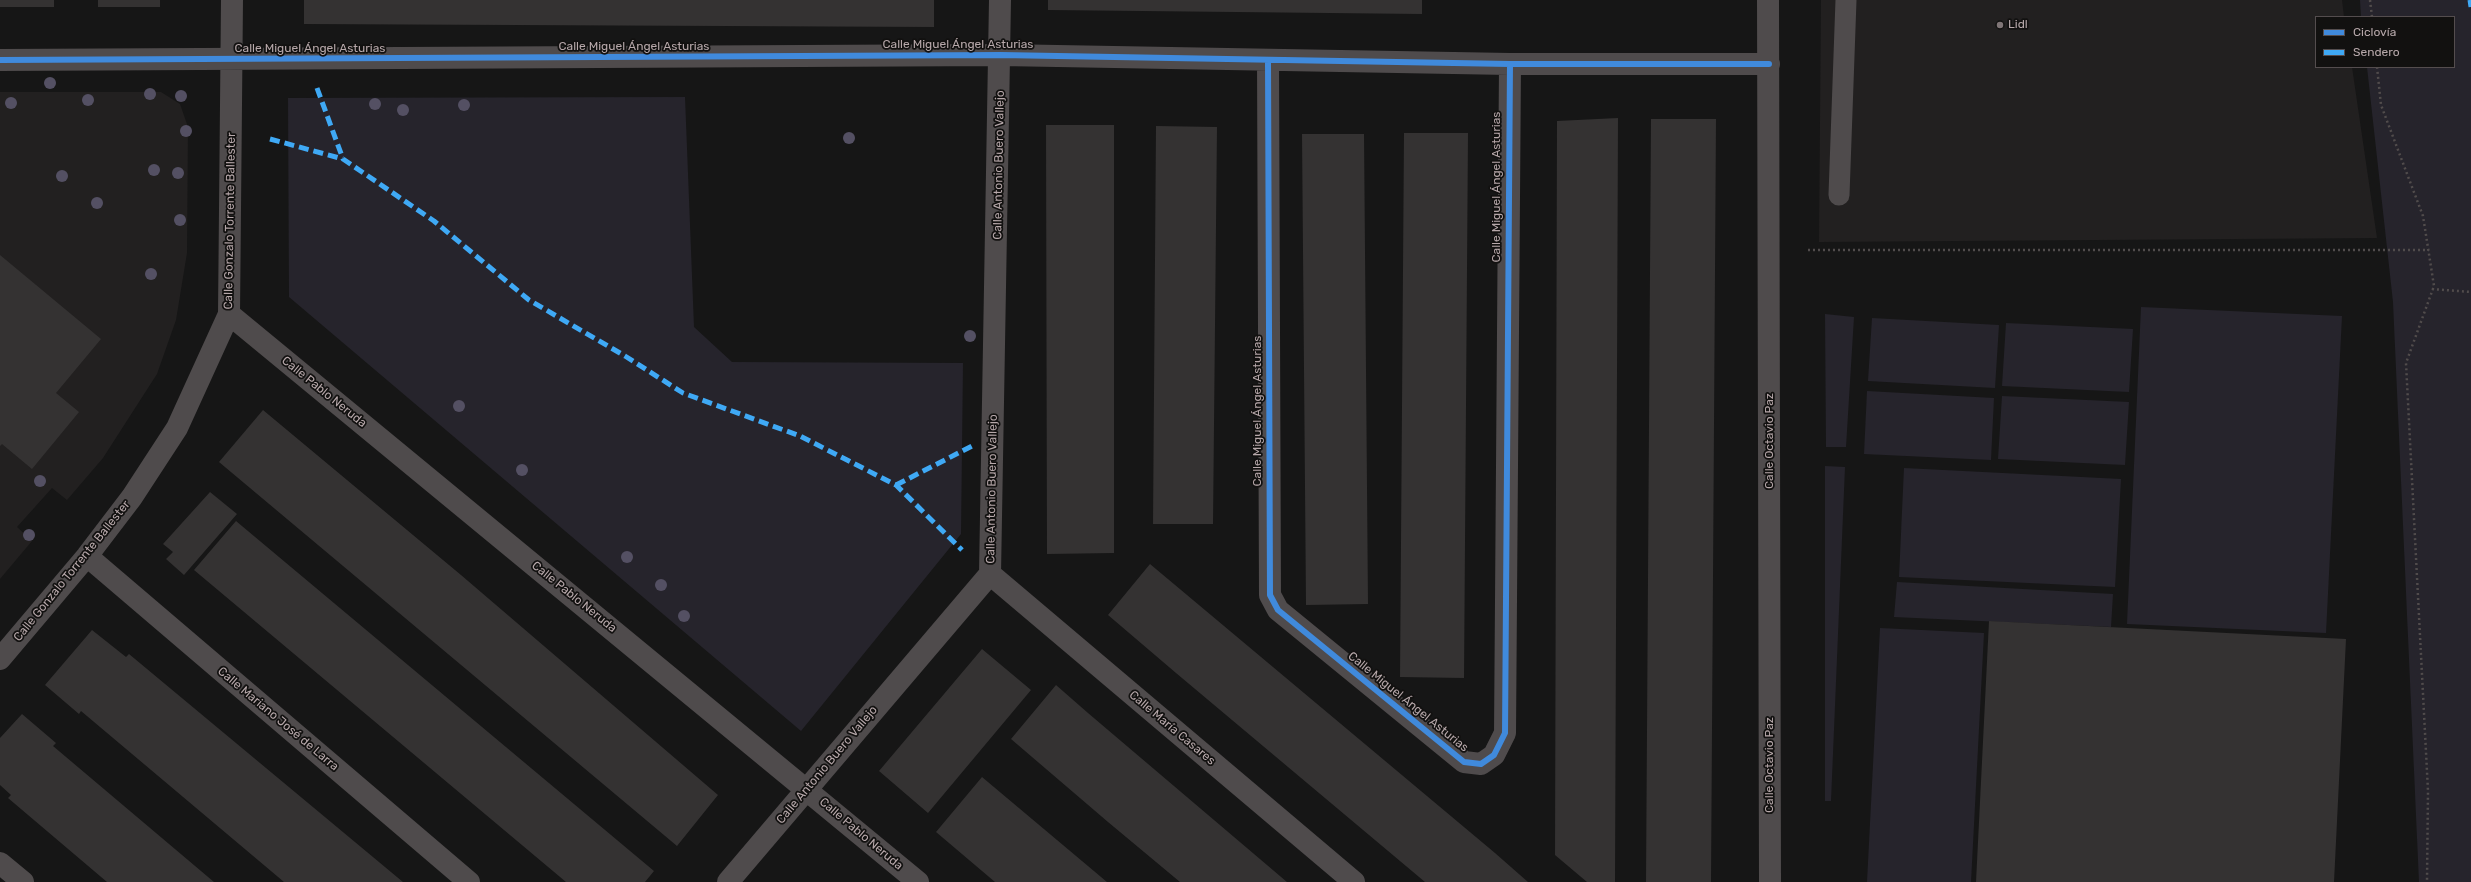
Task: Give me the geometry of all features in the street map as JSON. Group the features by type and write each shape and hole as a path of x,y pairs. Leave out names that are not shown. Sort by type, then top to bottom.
{"street":[{"name":"Calle Gonzalo Torrente Ballester","path":"0,659 86,556 132,498 177,428 229,314 232,0"},
{"name":"Calle Antonio Buero Vallejo","path":"728,882 806,788 990,574 1001,55 1000,0"},
{"name":"Calle Octavio Paz","path":"1768,0 1770,882"},
{"name":"Calle Miguel Ángel Asturias","path":"0,60 1001,55 1510,64 1769,64"},
{"name":"Calle Miguel Ángel Asturias","path":"1268,60 1270,595 1278,610 1464,762 1481,764 1494,755 1505,734 1510,64"},
{"name":"Calle Pablo Neruda","path":"229,314 806,788 918,882"},
{"name":"Calle Mariano José de Larra","path":"86,556 470,882"},
{"name":"Calle María Casares","path":"990,574 1354,882"},
{"path":"0,863 23,882"}],"lane":[{"path":"1839,195 1846,0"}],"path":[{"path":"2370,0 2372,16"},
{"path":"2377,68 2382,105 2423,216 2434,286 2406,364 2428,791 2427,882"},
{"path":"1808,250 2428,250"},
{"path":"2432,289 2471,292"}],"shaded area":[{"path":"1821,0 2342,0 2344,16 2315,16 2315,68 2352,68 2377,238 1819,242"},
{"path":"2360,0 2471,0 2471,882 2419,882 2393,302 2367,68 2455,68 2455,16 2361,16"},
{"path":"0,92 161,92 180,104 188,127 187,253 176,320 157,374 103,458 67,500 52,488 17,527 32,541 0,579"},
{"path":"685,97 694,327 732,362 963,363 961,534 801,731 289,297 288,98"},
{"path":"2141,307 2342,316 2326,633 2127,624"},
{"path":"1825,314 1854,317 1846,447 1826,447"},
{"path":"1872,318 1999,325 1995,388 1868,381"},
{"path":"2006,323 2133,329 2129,392 2002,386"},
{"path":"1867,391 1994,398 1991,460 1864,454"},
{"path":"2002,396 2129,402 2125,465 1998,459"},
{"path":"1825,466 1845,467 1831,801 1825,801"},
{"path":"1904,468 2121,479 2115,587 1899,577"},
{"path":"1897,582 2113,594 2111,627 1894,617"},
{"path":"1880,628 1984,633 1971,882 1867,882"}],"building":[{"path":"0,0 54,0 54,7 0,7"},
{"path":"98,0 160,0 160,7 98,7"},
{"path":"304,0 934,0 934,27 304,24"},
{"path":"1048,0 1422,0 1422,14 1048,10"},
{"path":"1618,118 1615,882 1587,882 1555,855 1557,121"},
{"path":"1651,119 1716,119 1711,882 1646,882"},
{"path":"1046,125 1114,125 1114,553 1047,554"},
{"path":"1156,126 1217,127 1213,524 1153,524"},
{"path":"1404,133 1468,133 1464,678 1400,677"},
{"path":"1302,134 1364,134 1368,604 1306,605"},
{"path":"0,255 101,339 56,393 79,412 32,469 2,444 0,446"},
{"path":"263,410 461,575 718,795 677,846 219,462"},
{"path":"210,492 237,514 184,575 166,559 173,552 163,544"},
{"path":"236,521 654,871 645,882 566,882 194,570"},
{"path":"1150,564 1528,882 1425,882 1176,673 1108,615"},
{"path":"1989,621 2346,639 2334,882 1976,882"},
{"path":"92,630 126,657 129,654 403,882 284,882 81,711 79,714 45,685"},
{"path":"982,649 1031,690 928,813 879,771"},
{"path":"1056,685 1287,882 1180,882 1108,822 1011,739"},
{"path":"22,714 56,743 53,746 214,882 107,882 8,798 11,795 0,785 0,738"},
{"path":"982,777 1107,882 995,882 936,832"}],"marked path":[{"path":"2470,0 2471,7"},
{"path":"317,88 343,159 434,221 529,300 625,356 683,393 800,436 896,485 962,550"},
{"path":"270,139 343,159"},
{"path":"896,485 974,445"}],"cycle path":[{"path":"0,60 1001,55 1510,64 1769,64"},
{"path":"1268,60 1270,595 1278,610 1464,762 1481,764 1494,755 1505,733 1510,64"}],"place":[{"name":"Lidl","path":"2000,25"}]}
